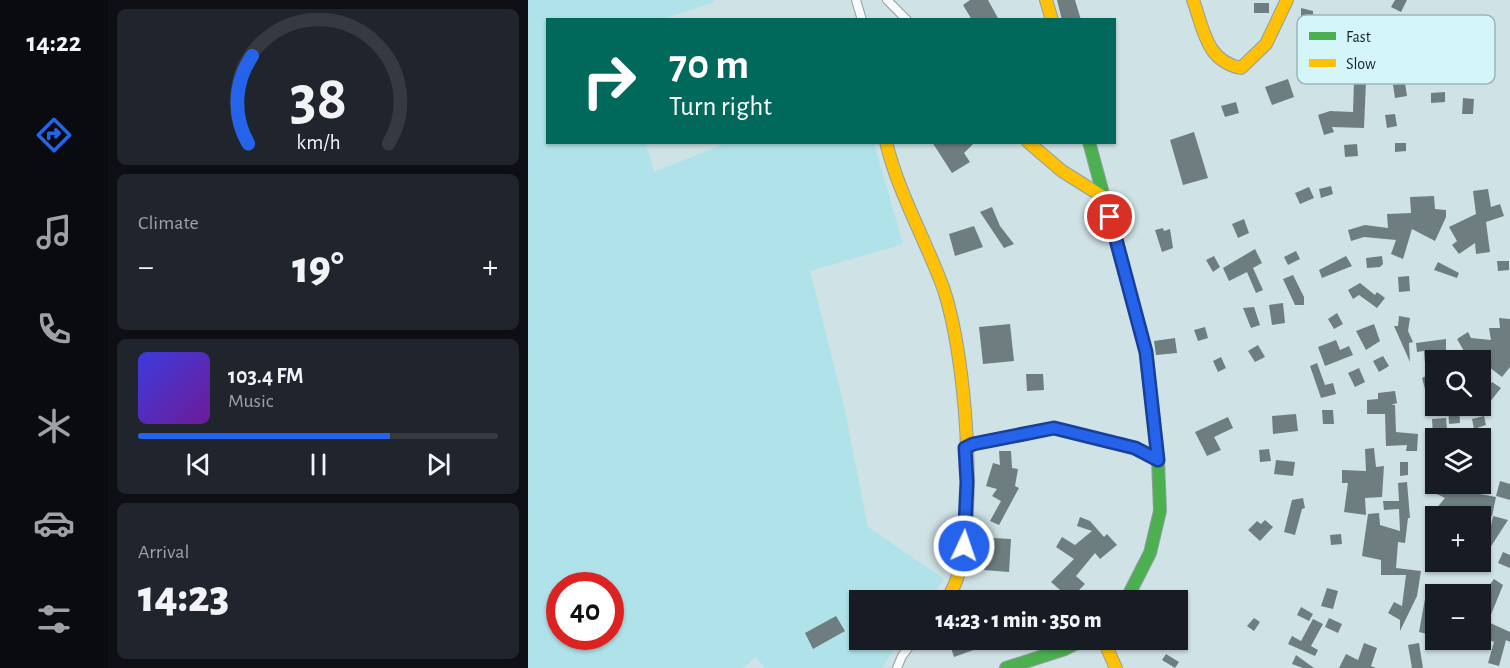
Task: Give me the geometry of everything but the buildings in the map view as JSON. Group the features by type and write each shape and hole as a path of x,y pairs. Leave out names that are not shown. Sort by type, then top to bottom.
{"street":[{"path":"856,0 861,18"},
{"path":"887,0 905,18"},
{"path":"1046,0 1051,18"},
{"path":"1193,0 1213,54 1226,65 1241,68 1266,44 1287,0"},
{"path":"887,144 921,240 945,293 959,367 967,482 963,559 953,590"},
{"path":"1030,144 1062,171 1105,198"},
{"path":"1090,144 1146,352 1158,460 1160,512 1150,553 1131,590"},
{"path":"965,448 973,444 1054,428 1135,448 1158,460"},
{"path":"897,668 907,650"},
{"path":"1006,668 1062,650"},
{"path":"1108,650 1116,668"}],"shaded area":[{"path":"528,0 714,0 715,2 666,18 546,18 546,144 646,144 654,172 724,144 874,144 903,244 810,271 843,401 868,527 944,579 936,590 849,590 849,650 894,650 882,668 765,668 756,657 743,668 528,668"}],"traffic: fast":[{"path":"1090,144 1146,352 1158,460 1160,511 1150,553 1131,590"},
{"path":"1006,668 1062,650"}],"traffic: slow":[{"path":"1046,0 1051,18"},
{"path":"1193,0 1204,33 1213,51 1220,59 1241,68 1266,44 1287,0"},
{"path":"886,144 905,199 944,290 958,353 968,473 964,546 952,590"},
{"path":"1030,144 1062,171 1105,198"},
{"path":"965,448 973,444 1054,428 1135,448 1158,460"},
{"path":"1108,650 1116,668"}],"route":[{"path":"964,546 967,482 965,448 973,444 1054,428 1135,448 1158,460 1146,352 1110,217"}]}
